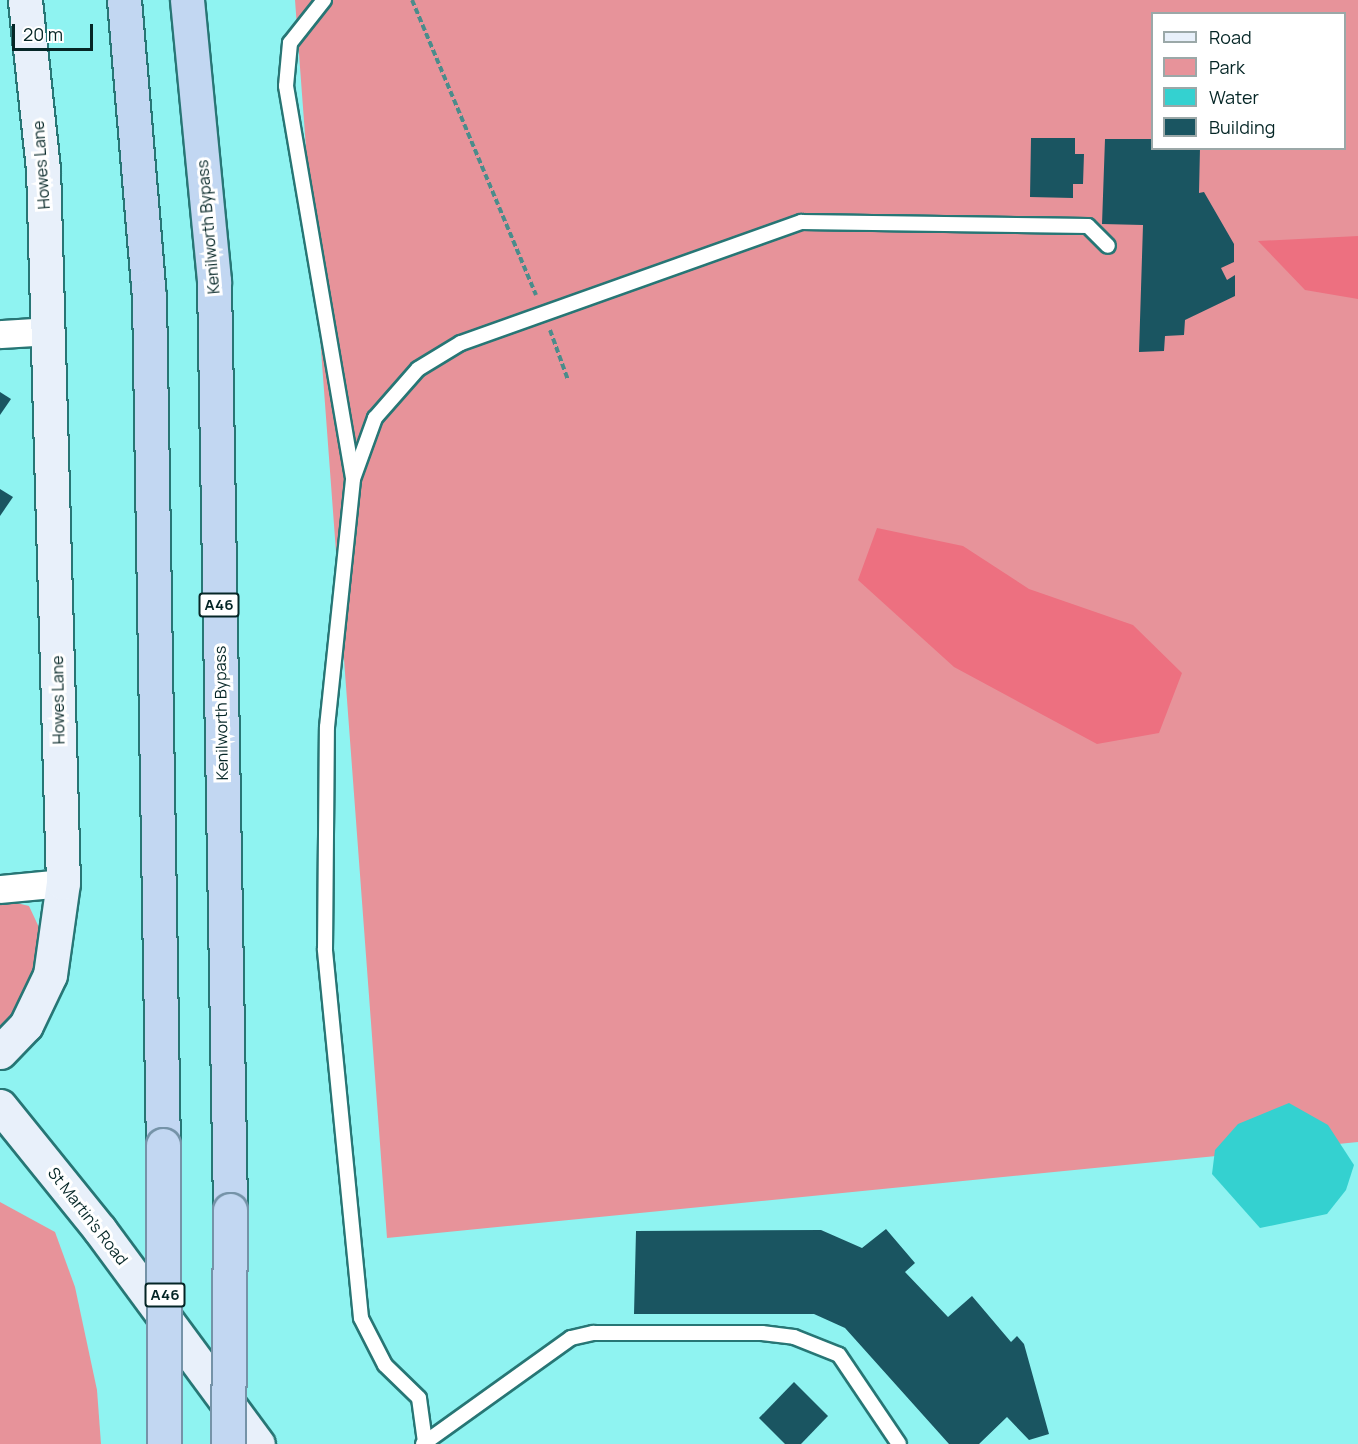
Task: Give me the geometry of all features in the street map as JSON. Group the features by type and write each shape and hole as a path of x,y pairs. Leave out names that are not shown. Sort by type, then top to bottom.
{"highway":[{"name":"A46","path":"124,0 149,296 163,1145 164,1444"},
{"name":"Kenilworth Bypass","path":"187,0 214,281 230,1210 228,1444"}],"main road":[{"name":"Howes Lane","path":"0,1052 26,1025 50,975 63,883 43,169 25,0"},
{"name":"St Martin's Road","path":"0,1106 100,1230 258,1444"}],"street":[{"path":"0,333 49,331"},
{"path":"0,889 63,883"}],"lane":[{"path":"324,0 290,43 286,86 353,479"},
{"path":"899,1444 839,1355 794,1337 762,1333 593,1333 571,1338 424,1443 419,1398 385,1365 361,1318 325,949 327,727 353,479 375,418 418,369 462,343 543,311 801,222 1088,226 1108,246"}],"path":[{"path":"412,0 543,311 568,380"}],"green space":[{"path":"295,0 1358,0 1358,1142 387,1238"},
{"path":"0,899 29,906 43,936 23,1001 0,1027"},
{"path":"0,1202 55,1232 75,1287 97,1390 101,1444 0,1444"}],"shaded area":[{"path":"1358,236 1358,299 1305,290 1258,241"},
{"path":"877,528 963,546 1029,589 1133,625 1182,673 1159,733 1097,744 954,667 858,580"}],"water":[{"path":"1289,1103 1328,1125 1354,1165 1346,1190 1327,1214 1260,1228 1212,1174 1215,1150 1238,1124"}],"building":[{"path":"1031,138 1075,138 1075,154 1084,154 1083,184 1073,184 1073,198 1030,197"},
{"path":"1105,139 1151,139 1151,150 1200,150 1199,193 1204,192 1234,244 1234,262 1221,268 1227,280 1235,275 1235,296 1185,320 1184,335 1165,336 1164,351 1139,352 1143,225 1102,224"},
{"path":"0,392 11,399 0,415"},
{"path":"0,489 13,497 0,516"},
{"path":"886,1229 915,1263 905,1272 948,1317 972,1296 1011,1342 1017,1336 1024,1344 1049,1434 1029,1440 1007,1417 979,1444 949,1444 845,1328 814,1314 634,1314 636,1231 821,1230 862,1248"},
{"path":"794,1382 828,1416 801,1444 785,1444 759,1418"}]}
